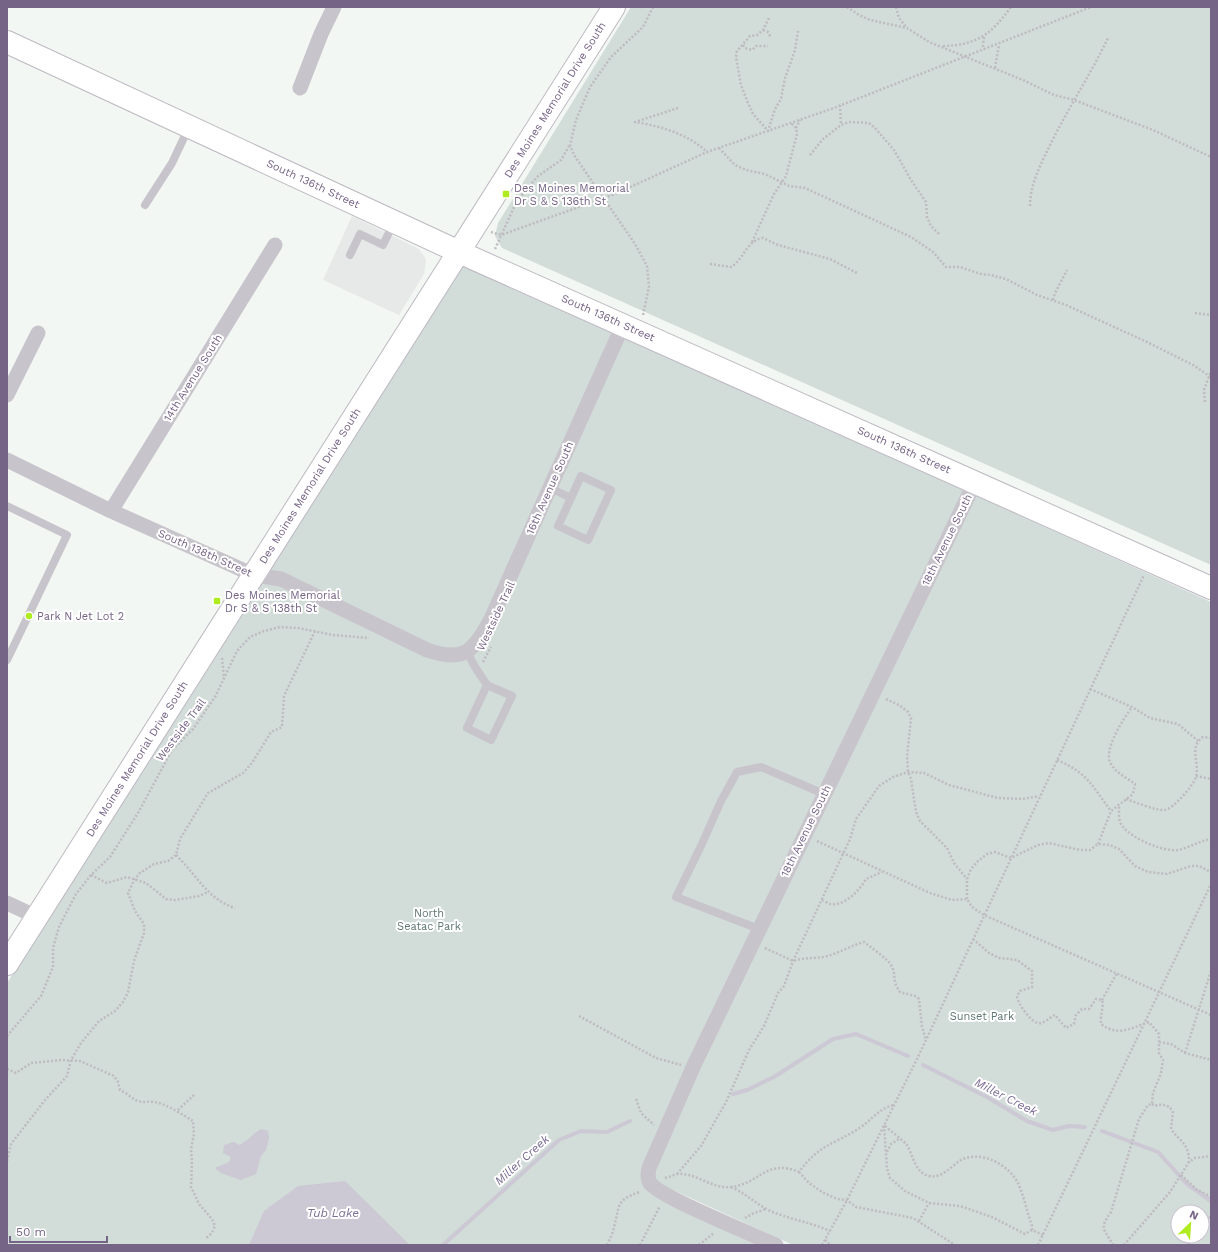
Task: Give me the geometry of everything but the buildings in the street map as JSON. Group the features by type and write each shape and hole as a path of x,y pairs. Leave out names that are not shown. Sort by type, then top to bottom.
{"street":[{"path":"300,88 321,34 334,7"},
{"name":"Des Moines Memorial Drive South","path":"7,964 614,7"},
{"name":"South 136th Street","path":"7,42 459,252 1211,588"},
{"name":"14th Avenue South","path":"111,511 274,245"},
{"name":"16th Avenue South","path":"469,650 491,619 550,488 630,328"},
{"path":"7,395 38,333"},
{"name":"South 138th Street","path":"7,460 111,511 254,575 281,579 427,650 448,655 469,650"},
{"name":"18th Avenue South","path":"650,1184 647,1177 648,1168 664,1131 804,835 975,482"},
{"path":"7,903 37,917"},
{"path":"650,1184 665,1194 776,1245"}],"lane":[{"path":"145,205 172,163 189,126"},
{"path":"350,255 360,234 383,245 394,221"},
{"path":"581,476 611,490 588,540 558,526 571,498 581,476"},
{"path":"550,488 571,498"},
{"path":"7,506 67,535 7,660"},
{"path":"469,650 475,668 487,685 512,696 491,740 467,728 487,685"},
{"path":"756,936 676,897 702,846 721,800 737,772 761,767 824,794"}],"path":[{"path":"495,249 500,235 515,205 524,192 538,176 561,160 570,145 576,120 590,87 611,57 643,27 653,7"},
{"path":"847,7 859,16 870,20 907,28"},
{"path":"896,7 899,18 907,28 929,42 995,68 1054,95 1074,100 1153,130 1211,157"},
{"path":"942,46 965,44 984,37 995,28 1011,7"},
{"path":"486,231 500,235 634,186 707,152 840,105 985,50 1091,7"},
{"path":"768,131 753,114 741,85 736,57 737,51 750,36 757,35 763,30 769,18"},
{"path":"763,30 768,32 771,38"},
{"path":"768,131 775,109 781,99 785,78 795,50 798,31"},
{"path":"984,37 983,46 985,50"},
{"path":"1030,206 1030,194 1040,165 1108,38"},
{"path":"995,68 999,44"},
{"path":"743,45 745,48 752,50 756,46 768,46"},
{"path":"840,105 841,125"},
{"path":"678,108 635,122 687,137 707,152"},
{"path":"710,264 731,267 741,259 788,170 796,142 796,128 800,120"},
{"path":"810,154 823,139 841,125 849,122 869,123 894,150 910,180 926,202 927,217 930,226 940,235"},
{"path":"791,123 796,128"},
{"path":"570,145 635,244 647,266 649,287 642,317 630,328"},
{"path":"719,148 735,165 746,170 765,174 782,183 805,188 911,237 933,252 946,267 960,267 981,274 1006,279 1037,295 1053,300 1147,342 1193,365 1210,377"},
{"path":"751,242 762,238 778,245 830,259 857,273"},
{"path":"1053,300 1055,293 1068,270"},
{"path":"1195,313 1211,315"},
{"path":"1205,402 1204,390 1211,371"},
{"path":"822,1245 847,1200 926,1040 1150,561"},
{"name":"Westside Trail","path":"7,1036 41,996 53,967 54,948 59,927 76,894 91,875 110,857 138,813 172,750 194,730 215,697 236,651 250,637 264,631 290,627 333,635 375,639"},
{"path":"7,1160 11,1144 44,1100 67,1076 71,1060 75,1052 99,1021 115,1011 124,1002 128,992 134,960 144,933 144,924 135,911 128,893 134,880 140,873 154,864 168,861 176,855 180,839 208,793 242,773 259,752 271,732 282,727 284,696 315,631"},
{"name":"Westside Trail","path":"475,668 482,664 486,659 493,643"},
{"path":"1090,689 1132,707 1150,718 1178,724 1198,740"},
{"path":"873,693 899,705 908,712 911,718 907,751 908,772 916,812 920,821 947,848 954,863 967,879"},
{"path":"1132,707 1120,726 1109,754 1110,764 1135,784 1133,794 1125,799 1119,807 1119,818 1122,827 1144,842 1163,850 1177,850 1211,839"},
{"path":"1125,799 1164,810 1173,806 1192,784 1196,776 1194,754 1195,746 1198,740 1203,737 1211,738"},
{"path":"1057,760 1074,767 1084,774 1111,811"},
{"path":"607,1245 615,1226 616,1211 620,1202 632,1194 642,1191 650,1184 678,1174 701,1146 726,1102 749,1050 764,1026 778,993 784,986 793,961 822,900 842,853 850,839 856,819 878,786 889,779 908,772 924,774 949,785 998,798 1023,799 1039,796"},
{"path":"1196,776 1211,779"},
{"path":"1119,807 1115,807 1111,811 1098,844 1090,850 1080,850 1049,843 1038,845 1011,858 995,852 987,854 971,869 967,879 967,899 972,907 984,915 1211,1015"},
{"path":"804,835 930,893 952,900 967,899"},
{"path":"1098,844 1110,845 1119,849 1135,866 1148,872 1167,874 1191,866 1198,866 1211,872"},
{"path":"176,855 208,892 223,904 235,908"},
{"path":"822,900 831,904 842,903 862,886 866,879 883,872"},
{"path":"91,875 107,883 128,877 146,883 166,899 175,900 199,896 208,892"},
{"path":"1038,1245 1211,884"},
{"path":"756,936 793,961"},
{"path":"973,939 989,953 1000,958 1017,960 1032,971 1032,987 1020,991 1017,996 1017,1000 1022,1009 1035,1022 1041,1023 1055,1015 1066,1028 1074,1024 1076,1015 1082,1009 1089,1009 1096,999 1102,1000"},
{"path":"793,961 803,958 816,958 829,955 864,942 891,963 893,980 900,992 915,996 919,999 922,1027 926,1040"},
{"path":"1185,1053 1211,971"},
{"path":"1117,973 1102,1000 1104,1004 1100,1015 1101,1024 1108,1029 1130,1030 1149,1022 1158,1034 1160,1053 1163,1060 1161,1073 1153,1093 1152,1104"},
{"path":"579,1016 656,1058 693,1069"},
{"path":"1159,1042 1170,1044 1185,1053 1211,1060"},
{"path":"7,1069 16,1073 31,1063 71,1060 80,1061 114,1076 118,1082 120,1090 129,1094 136,1100 146,1103 154,1102 178,1110 193,1121 194,1134 191,1149 191,1187 199,1204 212,1219 215,1226 212,1233 205,1239"},
{"path":"178,1110 195,1094"},
{"path":"636,1099 641,1112 646,1119 664,1131"},
{"path":"1113,1245 1104,1231 1104,1222 1111,1212 1140,1119 1148,1105 1152,1104 1154,1106 1162,1104 1169,1106 1173,1111 1171,1129 1185,1144 1189,1152 1189,1162 1170,1192 1124,1245"},
{"path":"799,1172 810,1157 823,1147 859,1129 885,1106 894,1105"},
{"path":"884,1125 906,1144 920,1172 928,1176 937,1176 962,1160 974,1156 987,1158 1000,1163 1010,1172 1018,1183 1032,1230"},
{"path":"884,1125 886,1154 890,1178 905,1191 929,1203 960,1206 992,1217 1025,1234 1032,1230"},
{"path":"886,1154 891,1144 899,1139"},
{"path":"1189,1152 1198,1158"},
{"path":"1189,1162 1198,1158 1211,1156"},
{"path":"730,1187 775,1168 787,1167 799,1172 809,1183 822,1192 847,1200 856,1207 899,1214 919,1221 955,1245"},
{"path":"678,1174 711,1184 730,1187 742,1192 767,1209 786,1217 814,1224 830,1231"},
{"path":"1182,1175 1196,1189 1211,1197"},
{"path":"742,1183 742,1192"},
{"path":"640,1245 665,1194"},
{"path":"919,1221 929,1203"},
{"path":"1032,1230 1043,1235"},
{"path":"825,1240 830,1245"}],"shaded area":[{"path":"352,216 419,249 426,260 424,274 399,315 323,280"}],"green space":[{"path":"631,7 1211,7 1211,565 502,248 495,236 498,223"},
{"name":"North Seatac Park","path":"460,262 1211,602 1211,1245 793,1245 671,1189 764,1245 7,1245 7,983"}],"water":[{"path":"261,1129 268,1131 269,1138 266,1150 261,1156 256,1174 241,1180 221,1173 215,1168 229,1162 231,1157 223,1153 224,1145 234,1142 239,1145"},
{"name":"Tub Lake","path":"345,1181 410,1245 249,1245 264,1211 298,1186"}],"waterway":[{"name":"Miller Creek","path":"733,1094 747,1090 774,1077 833,1039 856,1034 908,1056"},
{"name":"Miller Creek","path":"923,1065 987,1097 1027,1121 1053,1130 1069,1126 1085,1127"},
{"name":"Miller Creek","path":"443,1245 559,1140 581,1131 607,1132 630,1121"},
{"name":"Miller Creek","path":"1102,1131 1158,1152 1187,1184 1211,1201"}],"place":[{"name":"Des Moines Memorial Dr S & S 136th St","path":"506,194"},
{"name":"Des Moines Memorial Dr S & S 138th St","path":"217,601"},
{"name":"Park N Jet Lot 2","path":"29,616"}],"park label":[{"name":"Sunset Park","path":"982,1016"}]}
